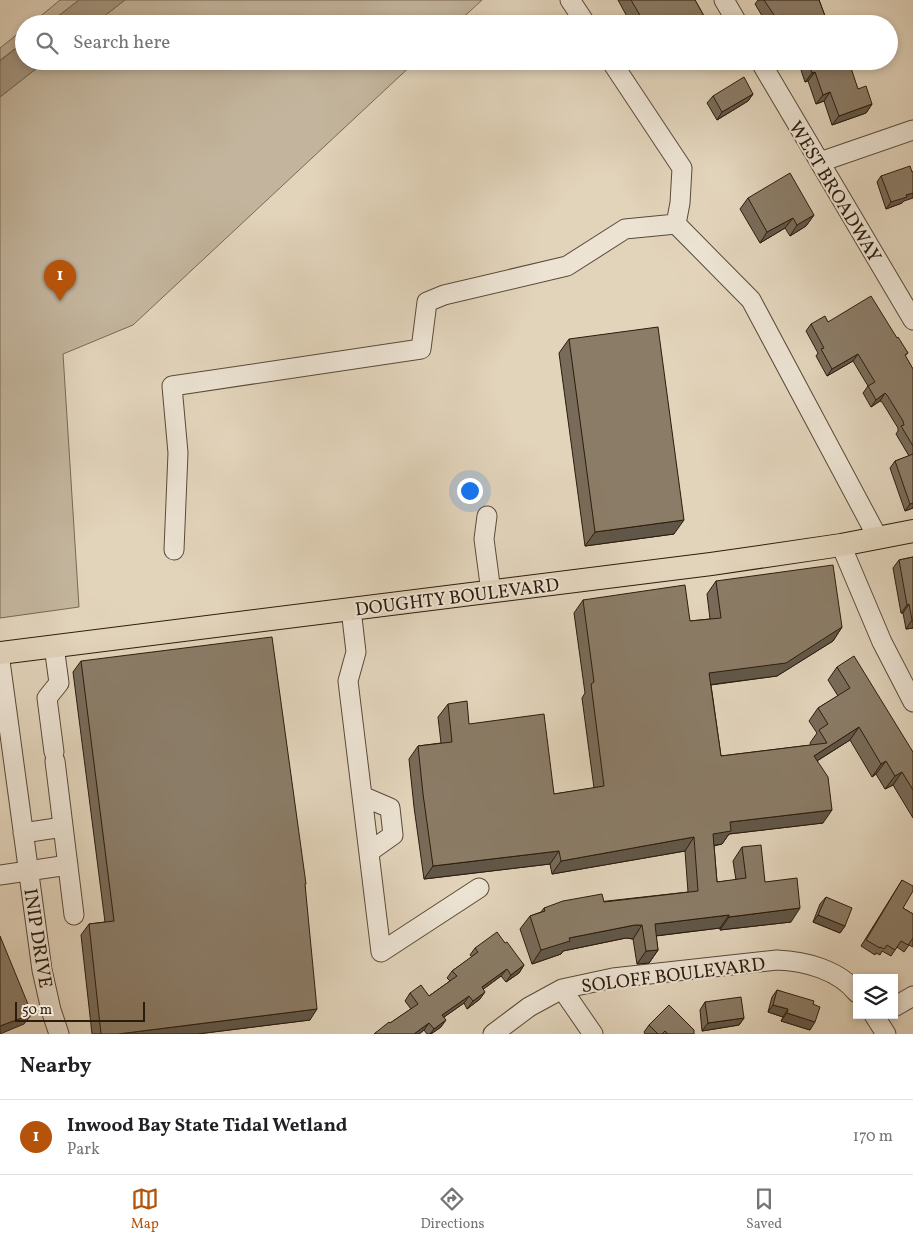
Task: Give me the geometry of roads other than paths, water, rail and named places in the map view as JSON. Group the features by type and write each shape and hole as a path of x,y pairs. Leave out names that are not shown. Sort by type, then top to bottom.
{"main road":[{"name":"DOUGHTY BOULEVARD","path":"0,653 711,564 841,545 913,531"}],"street":[{"path":"570,0 580,15"},
{"path":"724,0 733,15"},
{"path":"617,70 682,168 680,203 676,224"},
{"name":"WEST BROADWAY","path":"765,70 913,320"},
{"path":"820,162 913,130"},
{"path":"676,224 751,300 878,538"},
{"path":"174,550 178,453 172,386 421,349 427,302 444,295 567,266 625,229 676,224"},
{"path":"487,516 484,539 491,592"},
{"path":"841,545 882,642 913,702"},
{"path":"351,609 356,652 348,681 381,952 479,888"},
{"path":"54,646 59,683 47,698 74,915"},
{"name":"INIP DRIVE","path":"0,661 42,970 51,1010 59,1034"},
{"path":"362,796 390,808 393,835 369,852"},
{"path":"23,833 63,827"},
{"path":"28,871 68,865"},
{"name":"INIP DRIVE","path":"0,875 28,871"},
{"name":"SOLOFF BOULEVARD","path":"493,1034 530,1007 562,989 613,978 777,960 793,961 820,968 842,980 853,990"},
{"path":"562,989 593,1034"},
{"path":"898,1005 913,996"}],"place":[{"name":"Inwood Bay State Tidal Wetland","path":"60,301"}]}
